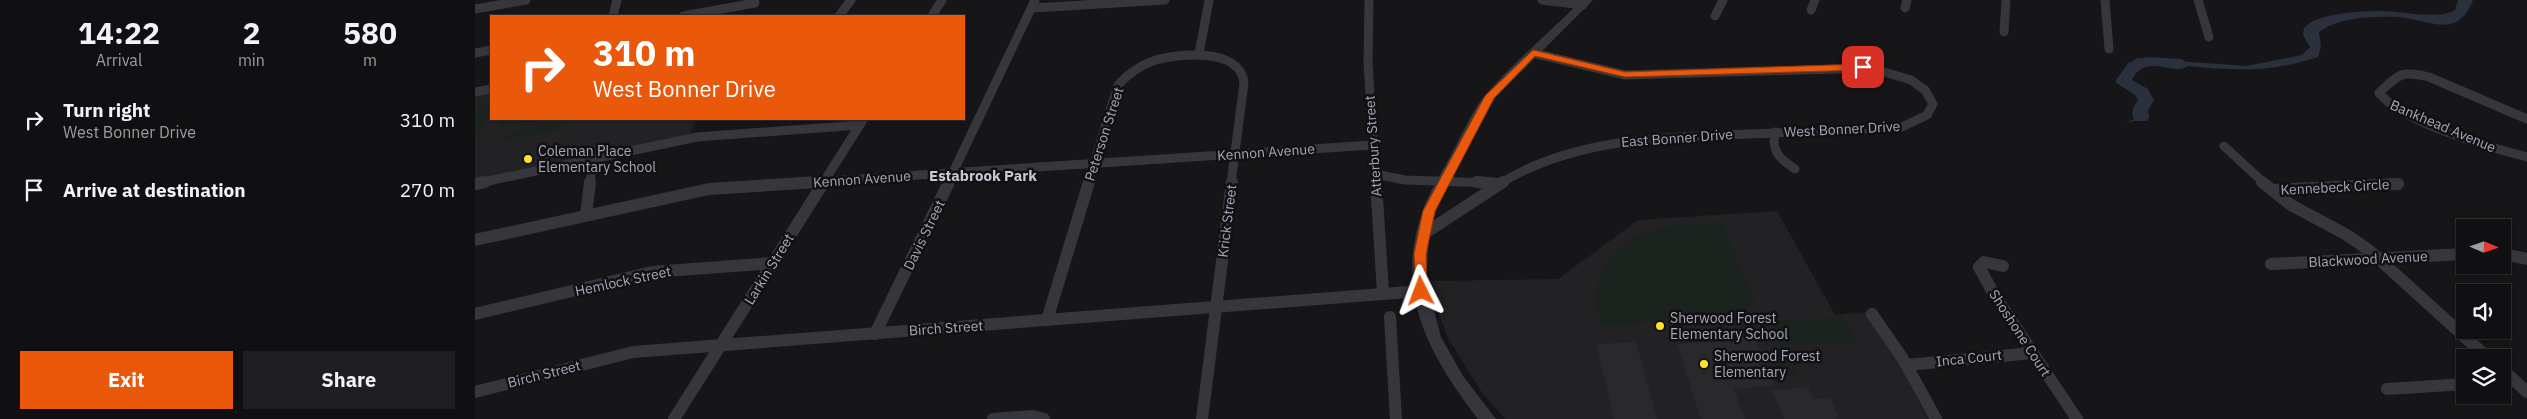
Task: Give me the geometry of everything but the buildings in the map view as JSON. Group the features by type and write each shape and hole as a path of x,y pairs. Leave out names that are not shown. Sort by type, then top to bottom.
{"street":[{"path":"475,9 526,0"},
{"path":"613,15 617,0"},
{"path":"840,15 851,0"},
{"path":"933,15 942,0"},
{"path":"1033,4 1165,0"},
{"path":"1199,54 1209,0"},
{"name":"Atterbury Street","path":"1369,0 1367,45 1383,292"},
{"path":"1543,0 1585,2"},
{"path":"1715,16 1723,0"},
{"path":"1811,10 1815,0"},
{"path":"2004,32 2006,0"},
{"path":"2105,0 2109,49"},
{"path":"2198,0 2209,37"},
{"path":"1487,419 1457,380 1444,358 1431,329 1421,291 1420,254 1422,235 1429,211 1444,180 1490,96 1585,2"},
{"path":"689,15 755,4"},
{"name":"Davis Street","path":"875,334 892,302 1033,4"},
{"path":"475,53 490,50"},
{"name":"West Bonner Drive","path":"1533,53 1625,74 1871,68 1899,75 1916,83 1925,90 1932,103 1930,114 1926,118 1901,127 1775,132"},
{"name":"Krick Street","path":"1199,54 1233,63 1244,75 1203,419"},
{"name":"Peterson Street","path":"1047,320 1110,106 1122,79 1138,68 1158,60 1199,54"},
{"name":"Bankhead Avenue","path":"2527,119 2422,74 2399,74 2379,93 2383,100 2394,107 2443,129 2493,148 2527,157"},
{"path":"475,92 490,89"},
{"path":"475,184 711,135 862,122"},
{"name":"Larkin Street","path":"674,419 862,122"},
{"path":"1775,132 1771,144 1773,150 1795,169"},
{"name":"East Bonner Drive","path":"1422,235 1497,184 1538,164 1571,153 1621,142 1669,136 1775,132"},
{"name":"Kennon Avenue","path":"475,240 696,190 1373,145"},
{"path":"2224,146 2272,190 2303,213 2347,235 2379,259 2478,349"},
{"path":"586,215 593,159"},
{"path":"1375,174 1409,181 1472,180 1497,184"},
{"name":"Kennebeck Circle","path":"2272,190 2398,184"},
{"name":"Blackwood Avenue","path":"2271,264 2456,255"},
{"path":"2511,256 2527,259"},
{"name":"Hemlock Street","path":"475,314 652,272 774,262"},
{"name":"Shoshone Court","path":"2003,266 1984,262 1979,267 1995,296 2077,419"},
{"name":"Birch Street","path":"475,392 614,356 1383,292 1421,291"},
{"path":"1872,314 1907,365 1936,419"},
{"path":"1391,317 1396,419"},
{"name":"Inca Court","path":"1907,365 2032,353"},
{"path":"2515,381 2527,392"},
{"path":"2387,389 2456,385"},
{"path":"993,419 1033,416 1043,419"}],"shaded area":[{"name":"Coleman Place Elementary School","path":"490,92 490,120 697,120 689,136 475,181 475,95"},
{"path":"490,105 490,113 479,135 475,136 475,108"},
{"path":"502,120 538,120 537,122 498,130"},
{"path":"569,120 567,128 504,140 506,135 514,131"},
{"name":"Sherwood Forest Elementary School","path":"1777,211 1835,315 1866,312 1899,363 1928,419 1505,419 1483,394 1470,374 1448,338 1439,314 1432,281 1558,279 1638,220"},
{"path":"1721,222 1755,302 1742,316 1601,325 1596,298 1601,275 1610,258 1624,245 1641,235 1659,229 1680,225"},
{"path":"1843,317 1856,342 1783,346 1772,322"},
{"path":"1773,358 1793,358 1799,360 1800,364 1797,367 1798,371 1795,376 1779,377 1773,374 1769,362"}],"water":[{"path":"2458,0 2473,0 2466,13 2459,20 2450,24 2441,25 2398,17 2357,18 2336,23 2319,32 2321,46 2318,57 2269,68 2204,68 2133,63 2127,85 2124,84 2128,88 2123,86 2124,74 2130,64 2137,58 2246,66 2302,55 2310,47 2303,35 2304,28 2320,18 2346,13 2373,11 2440,14 2455,10"},
{"path":"2132,90 2145,94 2150,101 2142,118 2136,121 2125,122 2139,118 2143,101 2141,94"}],"waterway":[{"path":"2141,117 2140,110 2146,100 2142,92 2123,82 2127,73 2133,67 2147,61 2181,64"}],"place":[{"name":"Coleman Place Elementary School","path":"528,159"},
{"name":"Sherwood Forest Elementary School","path":"1660,326"},
{"name":"Sherwood Forest Elementary","path":"1704,364"}],"district":[{"name":"Estabrook Park","path":"983,176"}],"route":[{"path":"1421,291 1419,280 1420,254 1422,235 1429,211 1482,108 1490,96 1533,53 1613,73 1637,75 1863,67"}]}
